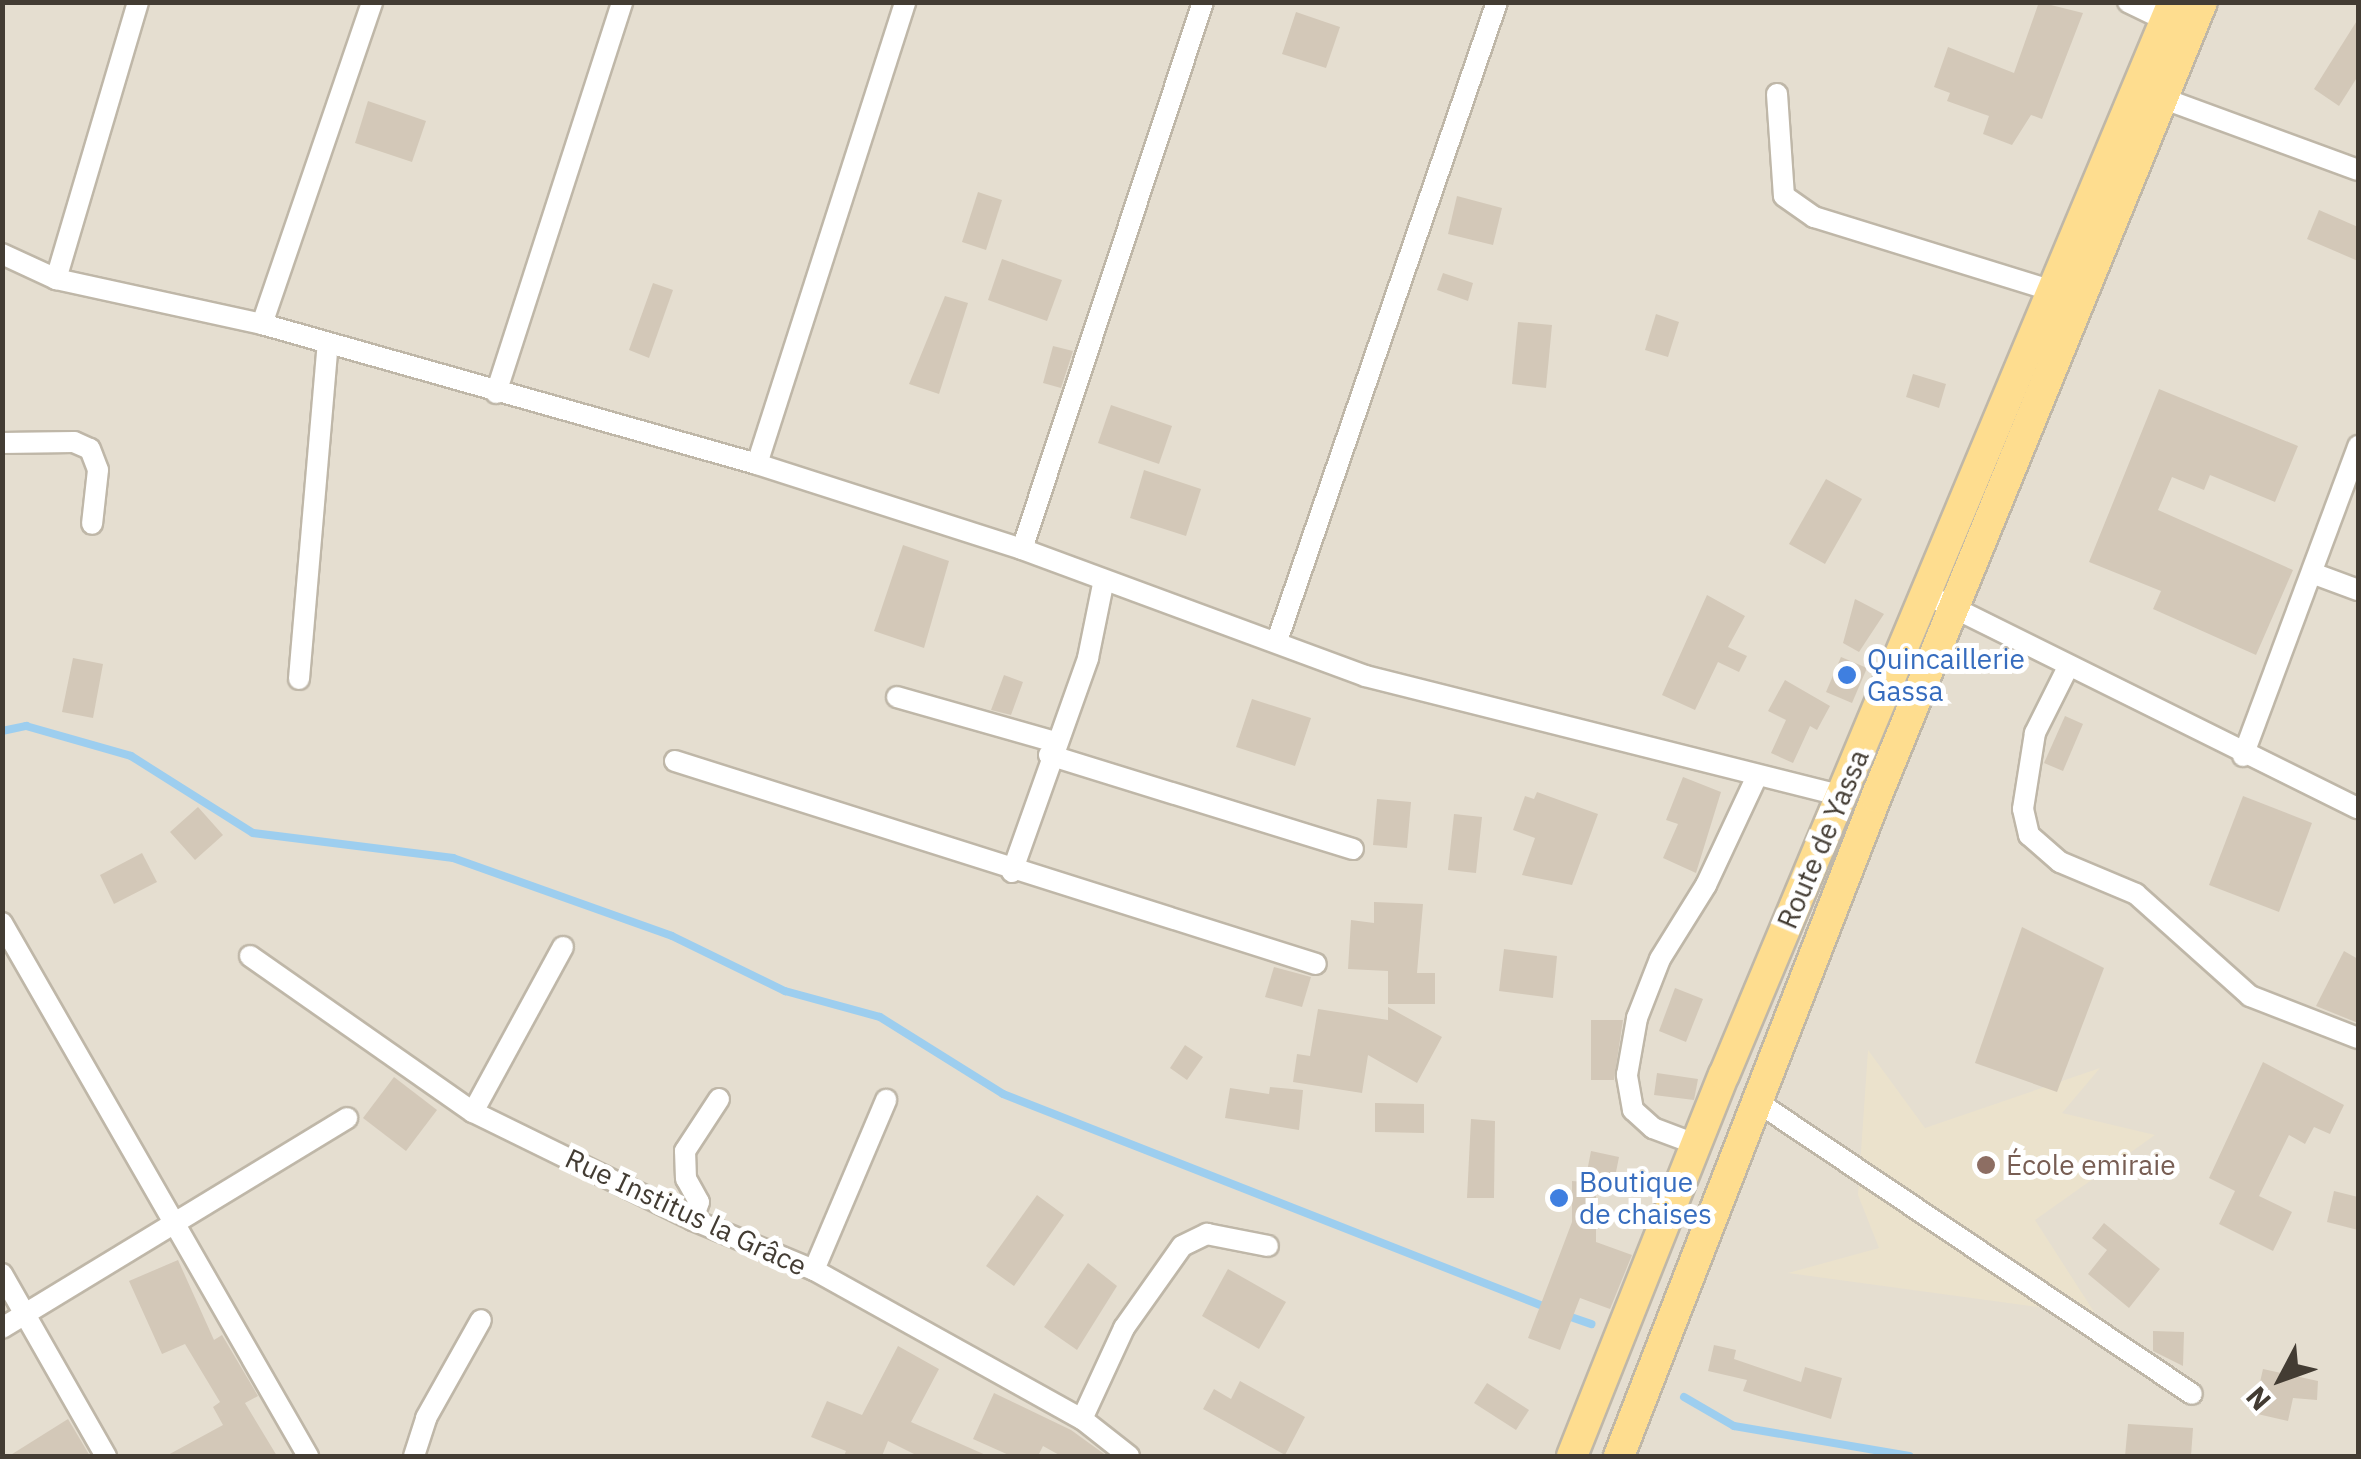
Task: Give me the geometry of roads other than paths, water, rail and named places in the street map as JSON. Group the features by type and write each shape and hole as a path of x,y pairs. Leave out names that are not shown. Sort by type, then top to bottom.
{"main road":[{"name":"Route de Yassa","path":"1572,1456 1841,796 2056,292 2150,94 2202,2"},
{"name":"Route de Yassa","path":"1619,1456 1756,1101 1959,608 2150,94 2169,11"}],"street":[{"path":"56,279 138,2"},
{"path":"262,324 372,2"},
{"path":"496,393 622,2"},
{"path":"757,464 905,2"},
{"path":"1022,549 1202,2"},
{"path":"1277,641 1497,2"},
{"path":"2128,2 2169,11"},
{"path":"1777,94 1784,196 1814,217 2056,292"},
{"path":"2150,94 2358,170"},
{"path":"2,254 56,279 262,324 757,464 1022,549 1103,584 1277,641 1365,676 1841,796"},
{"path":"298,679 328,344"},
{"path":"2,443 74,442 90,449 98,470 92,524"},
{"path":"2242,756 2358,446"},
{"path":"2312,573 2358,590"},
{"path":"1012,872 1052,749 1088,658 1103,584"},
{"path":"1926,594 2242,756 2358,808"},
{"path":"2067,669 2036,734 2023,808 2029,836 2060,862 2136,894 2250,996 2358,1038"},
{"path":"896,697 1352,848"},
{"path":"676,761 1012,872 1316,964"},
{"path":"1698,1145 1653,1128 1633,1110 1627,1074 1638,1018 1660,959 1706,886 1757,776"},
{"path":"2,924 308,1456"},
{"path":"474,1112 562,947"},
{"name":"Rue Institus la Grâce","path":"250,956 474,1112 693,1220 814,1270 1082,1419 1129,1456"},
{"path":"693,1220 698,1202 686,1179 685,1152 719,1099"},
{"path":"814,1270 886,1100"},
{"path":"1756,1101 2192,1394"},
{"path":"2,1328 347,1118"},
{"path":"1082,1419 1124,1328 1182,1246 1207,1234 1268,1246"},
{"path":"2,1274 106,1456"},
{"path":"414,1456 426,1418 481,1320"}],"waterway":[{"path":"2,731 26,726 131,756 253,833 453,858 672,936 785,991 880,1017 1003,1094 1548,1308"},
{"path":"1565,1315 1591,1324"},
{"path":"1684,1397 1734,1426 1909,1456"}],"place":[{"name":"Quincaillerie Gassa","path":"1847,675"},
{"name":"École emiraie","path":"1986,1165"},
{"name":"Boutique de chaises","path":"1559,1198"}]}
